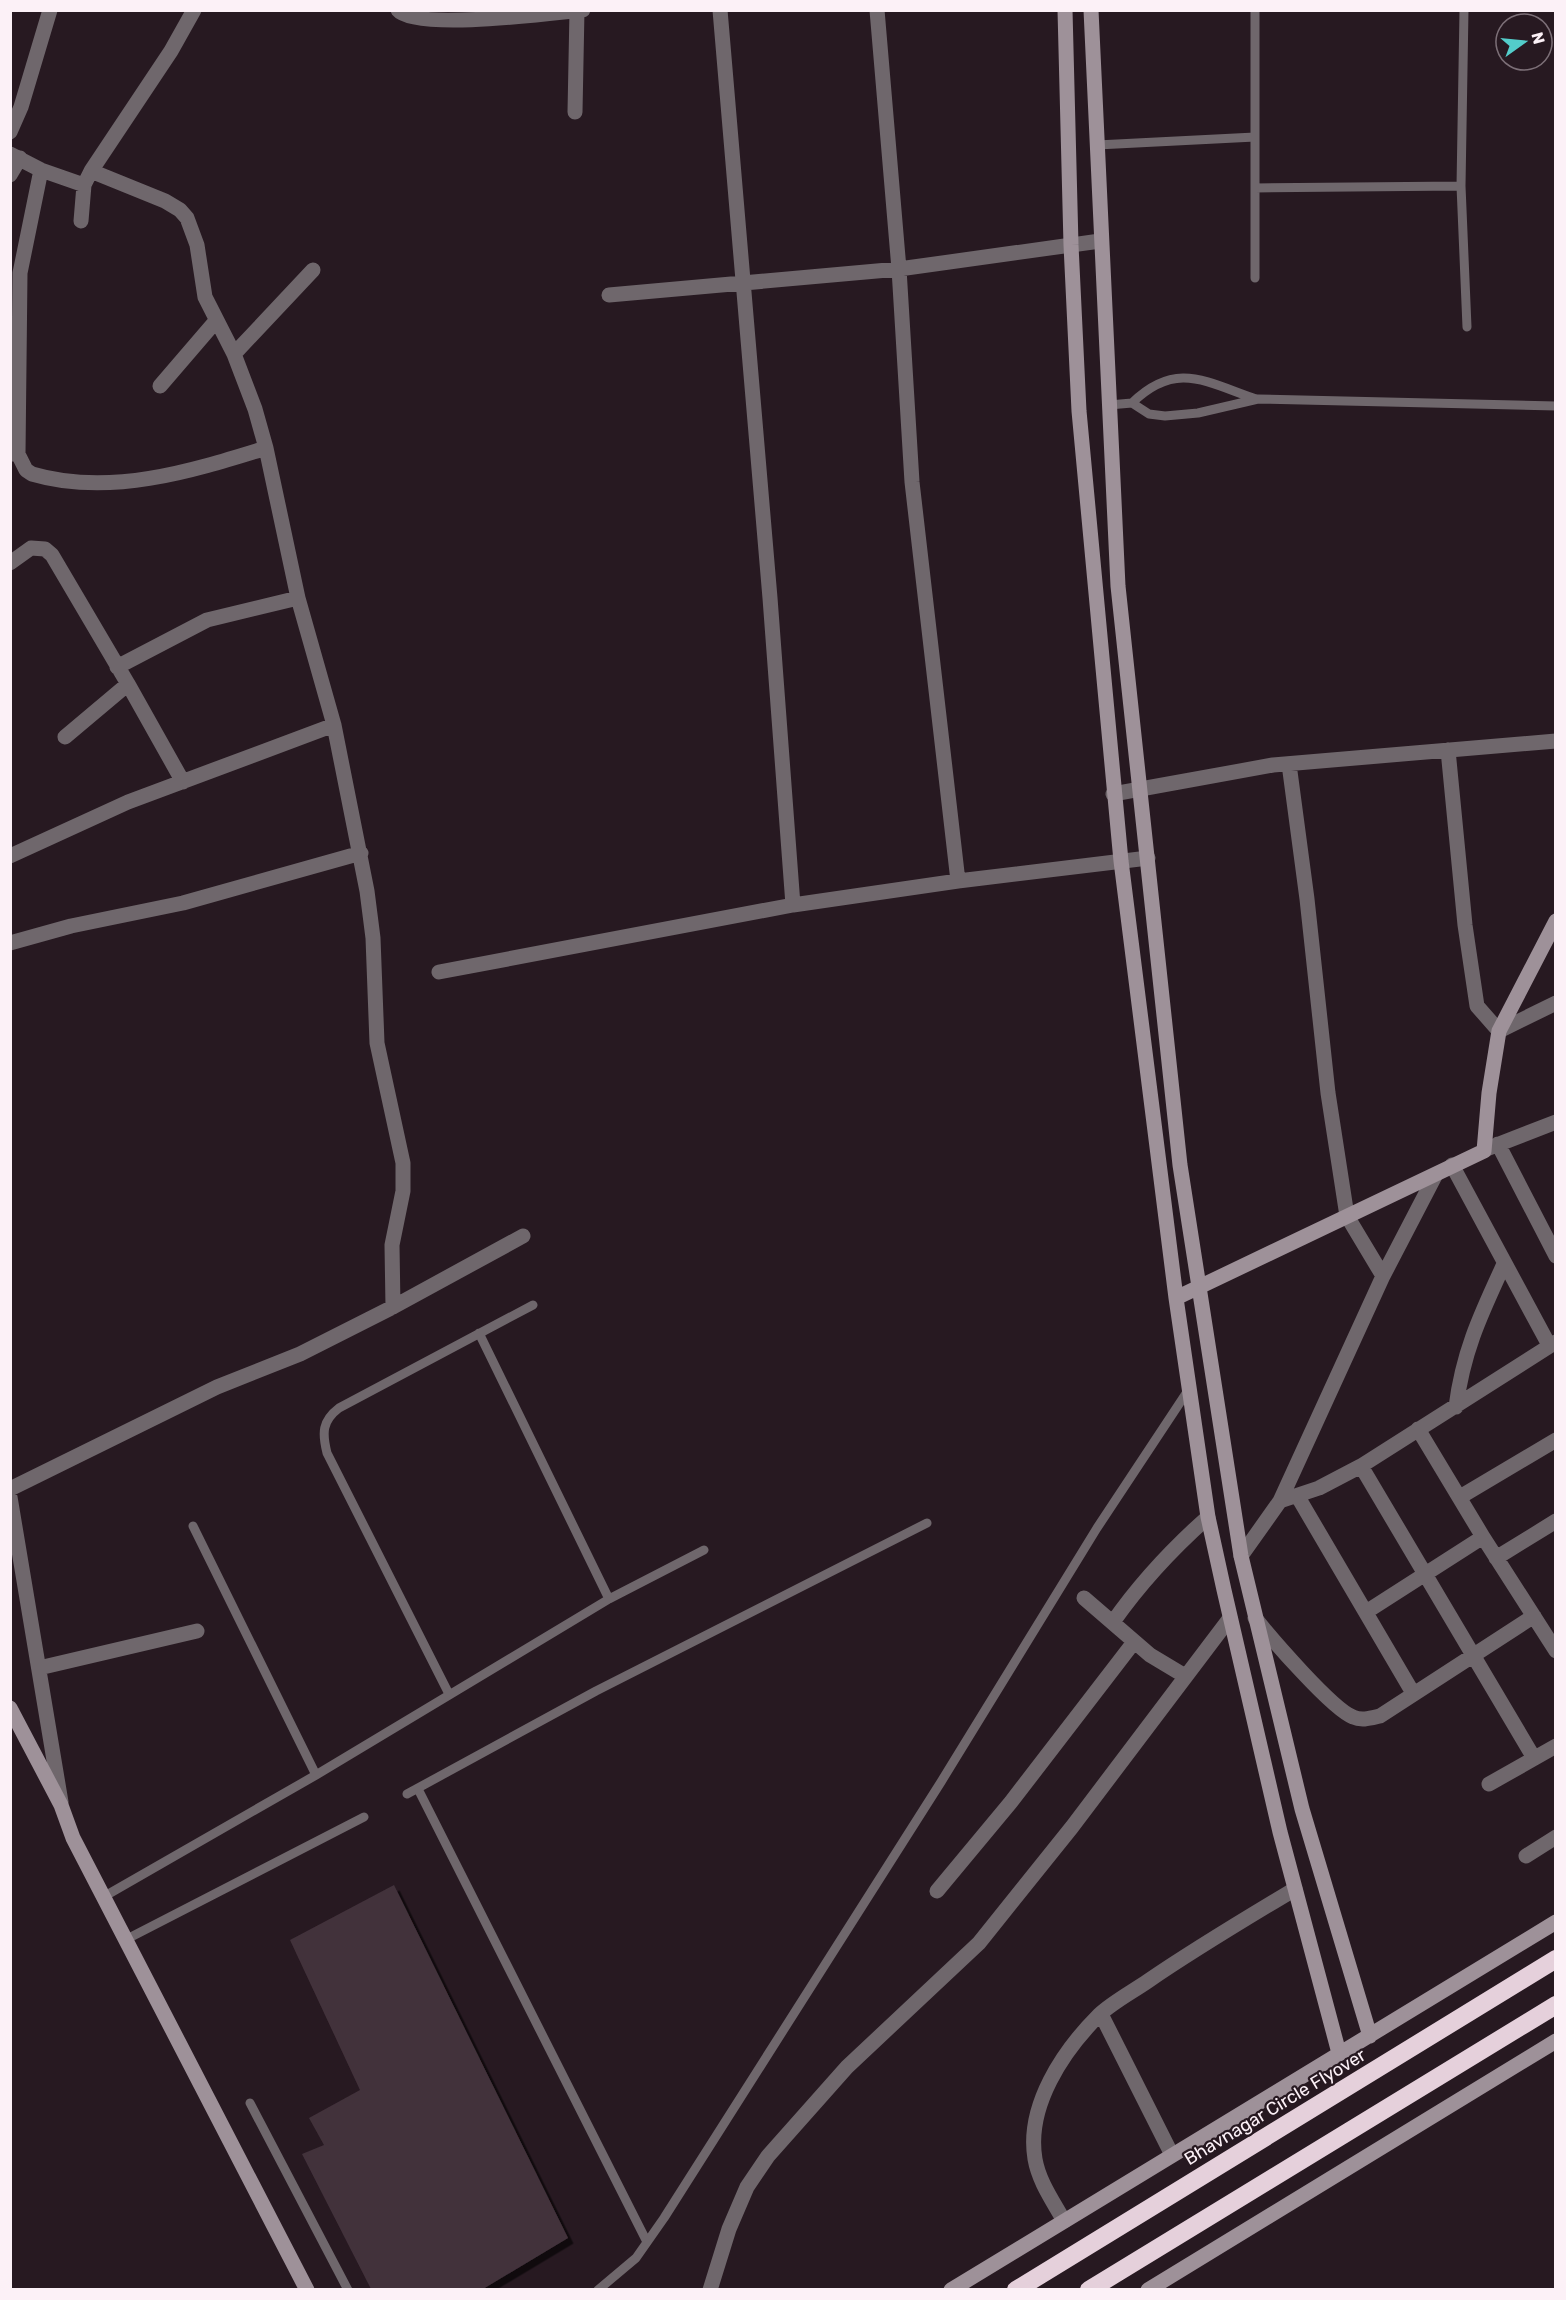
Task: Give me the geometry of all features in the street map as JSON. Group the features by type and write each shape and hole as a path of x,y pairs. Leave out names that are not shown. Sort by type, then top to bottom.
{"highway":[{"name":"Bhavnagar Circle Flyover","path":"1016,2289 1556,1959"},
{"path":"1089,2289 1556,2005"}],"street":[{"path":"10,132 21,108 50,10"},
{"path":"81,221 84,185 91,171 171,51 194,10"},
{"path":"398,10 411,18 439,22 583,10"},
{"path":"720,10 793,905"},
{"path":"877,10 899,269 912,482 958,881"},
{"path":"1065,10 1071,245 1079,411 1113,794 1176,1298 1208,1517 1295,1889 1340,2053"},
{"path":"1091,10 1118,586 1180,1165 1241,1556 1302,1809 1370,2036"},
{"path":"575,112 577,11"},
{"path":"10,175 15,156 41,170 84,185"},
{"path":"41,170 20,273 14,454 26,470 32,474 113,483 200,469 266,448"},
{"path":"91,171 165,201 180,210 187,218 197,245 205,297 215,322 234,354 255,409 266,448 289,544 298,598 334,725 361,853 373,938 377,1043 403,1163 403,1191 392,1245 393,1307"},
{"path":"609,295 899,269 1100,240"},
{"path":"234,354 313,270"},
{"path":"160,386 215,322"},
{"path":"10,562 31,548 45,549 52,555 183,782"},
{"path":"117,667 207,620 298,598"},
{"path":"66,737 128,684"},
{"path":"10,856 128,802 334,725"},
{"path":"1113,794 1289,764 1556,741"},
{"path":"1449,750 1466,925 1477,1006 1498,1031"},
{"path":"1289,764 1328,1093 1347,1216 1383,1276"},
{"path":"10,943 71,926 183,903 361,853"},
{"path":"439,972 793,905 958,881 1148,858"},
{"path":"1484,1151 1498,1031 1556,921"},
{"path":"1498,1031 1556,1003"},
{"path":"1176,1298 1435,1176 1452,1165 1498,1144 1556,1122"},
{"path":"1498,1144 1556,1256"},
{"path":"1280,1502 1298,1497 1361,1466 1552,1344 1504,1264 1452,1165"},
{"path":"1241,1556 1280,1502 1383,1276 1435,1176"},
{"path":"10,1489 217,1387 300,1354 393,1307 523,1236"},
{"path":"1456,1407 1460,1370 1469,1340 1504,1264"},
{"path":"1418,1429 1483,1537 1556,1651"},
{"path":"1460,1497 1556,1440"},
{"path":"1361,1466 1534,1758"},
{"path":"10,1497 61,1805"},
{"path":"1298,1497 1413,1693"},
{"path":"1113,1622 1161,1561 1208,1517"},
{"path":"1497,1558 1556,1521"},
{"path":"1366,1612 1483,1537"},
{"path":"1084,1598 1134,1642 1185,1676"},
{"path":"1255,1618 1320,1690 1352,1717 1365,1720 1380,1716 1471,1654 1534,1616"},
{"path":"710,2289 729,2229 747,2187 768,2156 847,2067 979,1943 1071,1827 1230,1618"},
{"path":"39,1668 197,1631"},
{"path":"937,1891 1011,1802 1134,1642"},
{"path":"10,1708 61,1805 73,1838 308,2289"},
{"path":"1489,1784 1556,1746"},
{"path":"1526,1856 1556,1837"},
{"path":"1064,2221 1042,2182 1035,2159 1034,2135 1041,2097 1074,2044 1101,2014 1195,1949 1295,1889"},
{"path":"951,2289 1556,1922"},
{"path":"1101,2014 1172,2155"},
{"path":"1148,2289 1556,2042"}],"lane":[{"path":"1255,10 1255,278"},
{"path":"1464,10 1461,186 1467,327"},
{"path":"1097,145 1255,137"},
{"path":"1255,188 1461,186"},
{"path":"1132,403 1148,388 1166,379 1184,377 1258,399"},
{"path":"1109,405 1132,403 1149,414 1165,416 1198,413 1258,399 1556,406"},
{"path":"449,1694 327,1453 322,1434 327,1417 339,1408 533,1305"},
{"path":"479,1333 609,1599"},
{"path":"598,2289 636,2258 647,2242 941,1782 1097,1528 1189,1389"},
{"path":"407,1794 596,1691 927,1523"},
{"path":"193,1526 316,1775"},
{"path":"105,1896 316,1775 609,1599 704,1550"},
{"path":"418,1789 647,2242"},
{"path":"127,1939 364,1816"},
{"path":"250,2103 348,2289"}],"building":[{"path":"394,1885 568,2238 483,2289 371,2289 302,2154 324,2145 309,2118 360,2090 290,1940"}]}
